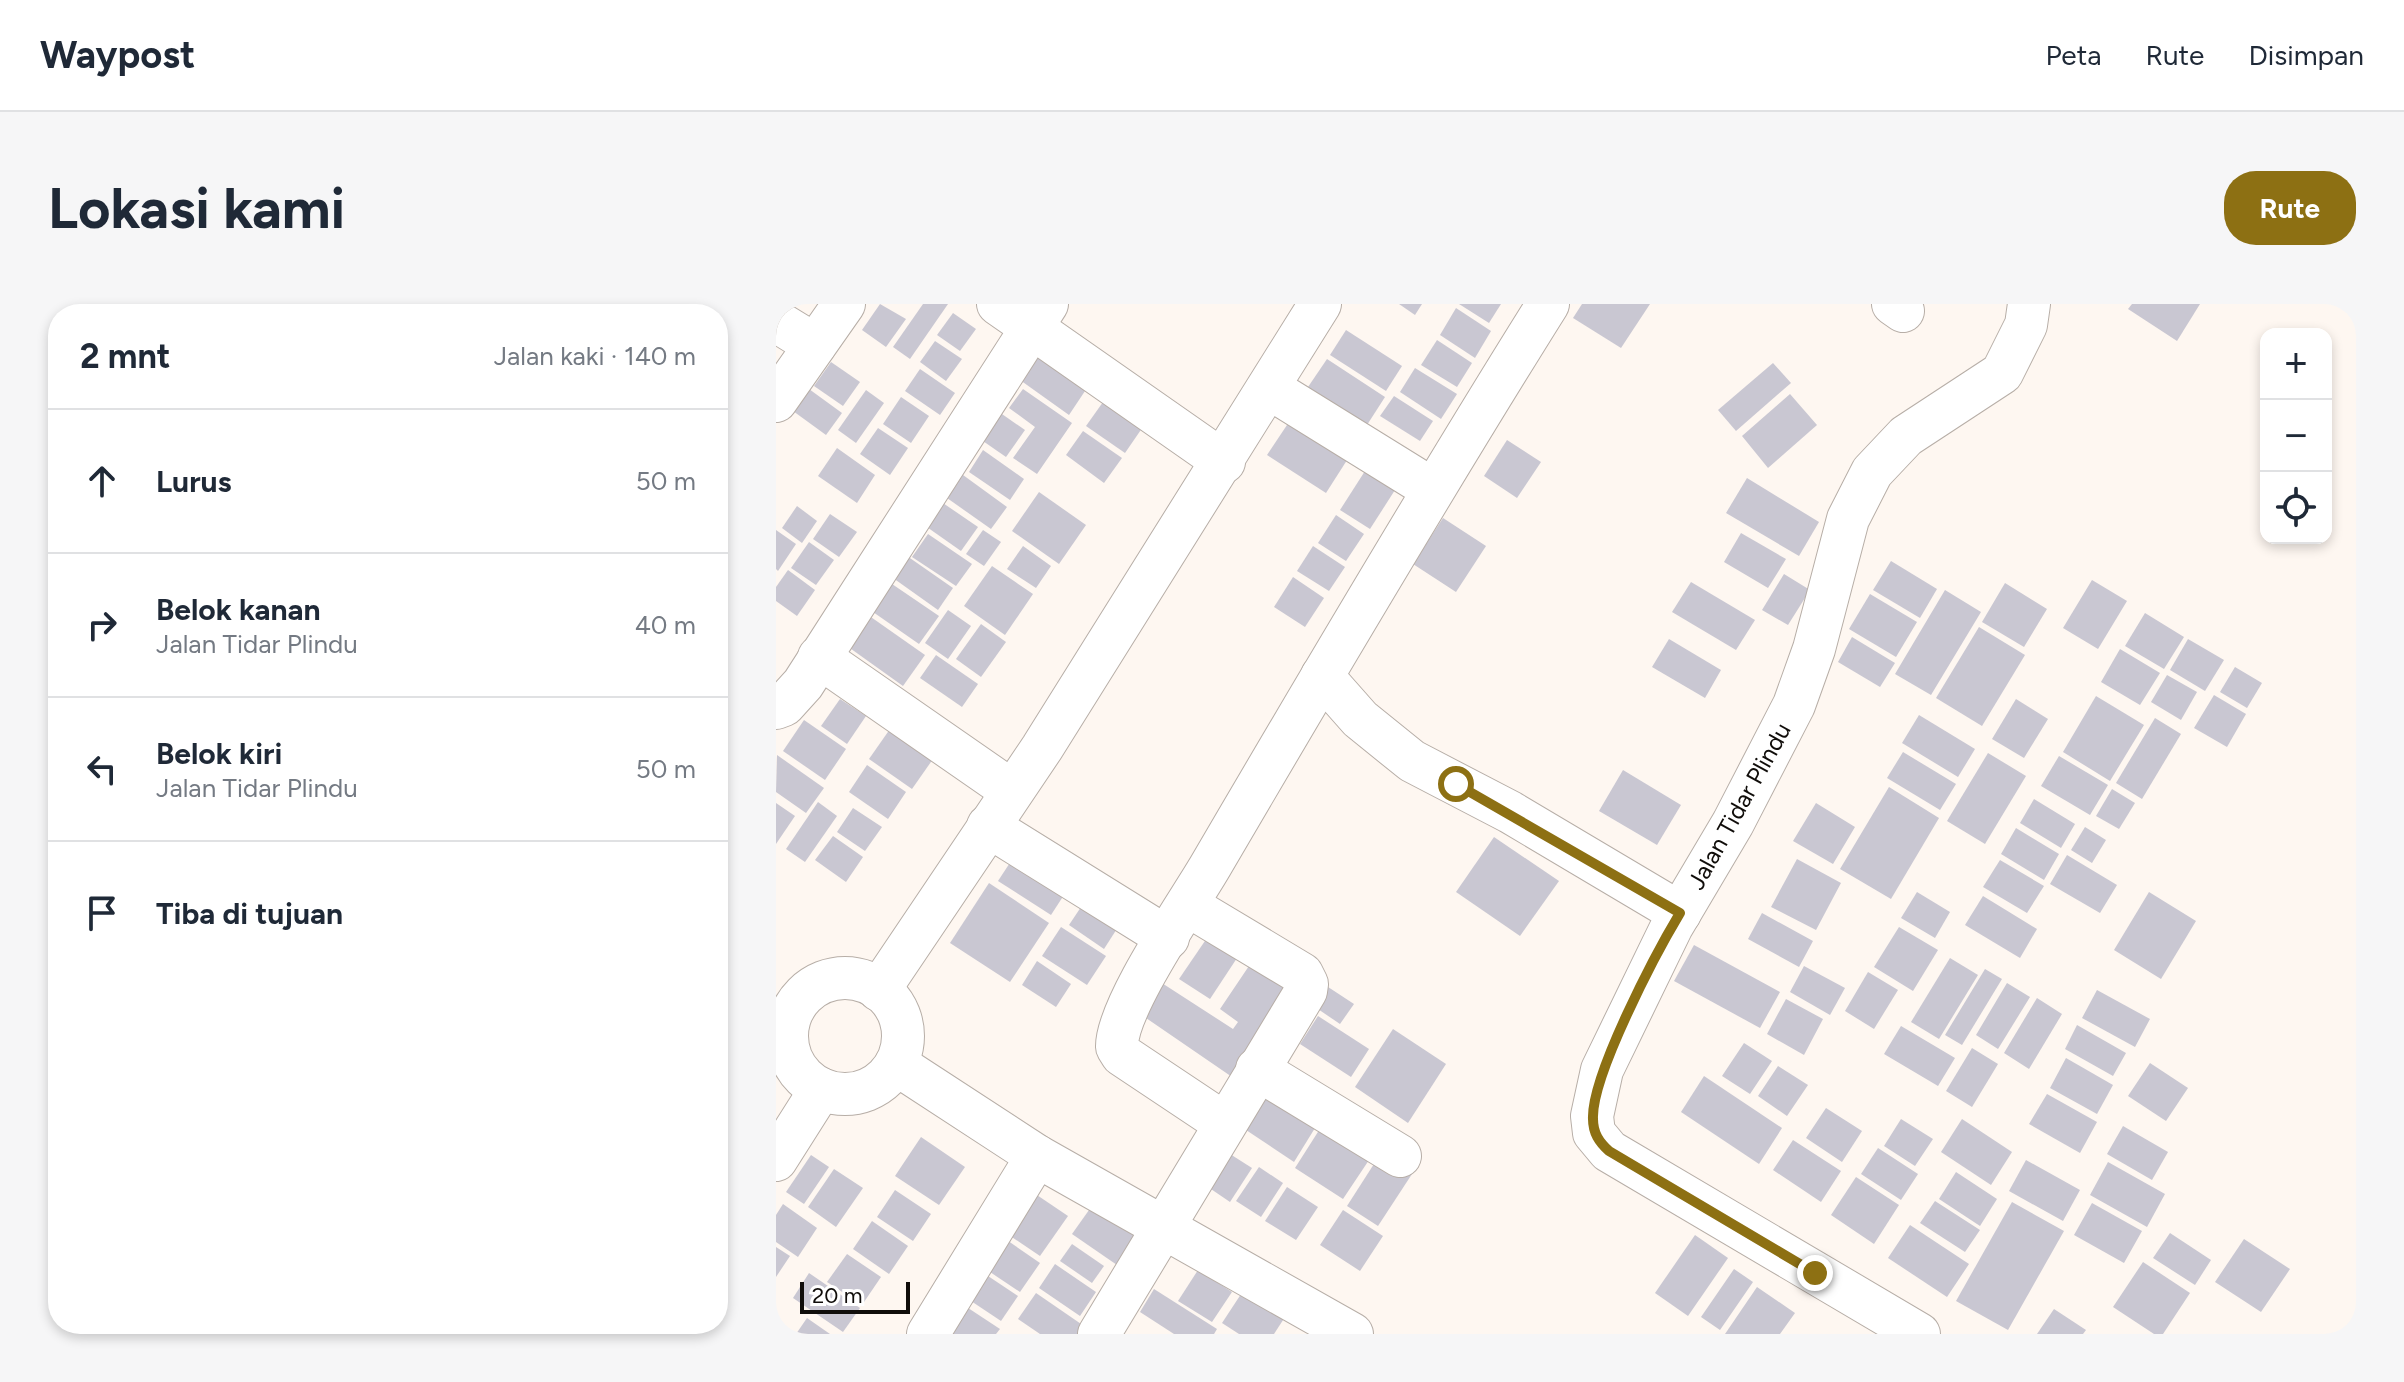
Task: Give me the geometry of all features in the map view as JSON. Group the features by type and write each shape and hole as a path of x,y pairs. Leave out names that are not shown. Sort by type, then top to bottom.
{"street":[{"path":"776,401 844,304"},
{"path":"998,304 1040,316 1224,462"},
{"path":"879,990 1012,791 1224,462 1320,304"},
{"path":"1224,1123 1122,1055 1117,1047 1128,1007 1432,489 1548,304"},
{"name":"Jalan Tidar Plindu","path":"1919,1334 1600,1143 1592,1116 1602,1070 1680,913 1733,823 1794,705 1814,649 1848,519 1872,472 1906,436 2002,373 2026,325 2029,304"},
{"path":"776,708 793,697 1040,316"},
{"path":"776,321 815,345"},
{"path":"1269,388 1432,489"},
{"path":"819,657 1012,791"},
{"path":"1322,676 1360,719 1412,761 1510,812 1680,913"},
{"path":"988,826 1178,922 1306,979 1306,991 1099,1334"},
{"path":"851,978 879,990 899,1016 903,1032 896,1064 882,1081 864,1091 842,1095 821,1089 804,1078 793,1062 787,1042 787,997 836,979 851,978"},
{"path":"896,1064 1037,1156 1164,1227 1336,1330"},
{"path":"1257,1069 1400,1156"},
{"path":"776,1160 821,1089"},
{"path":"928,1334 1037,1156"}],"building":[{"path":"880,304 906,319 886,347 862,330"},
{"path":"923,304 948,304 910,359 893,347"},
{"path":"1399,304 1422,304 1415,315"},
{"path":"1459,304 1501,304 1489,323"},
{"path":"1582,304 1650,304 1621,348 1573,318"},
{"path":"2132,304 2200,304 2177,341 2128,309"},
{"path":"1456,308 1491,331 1475,358 1440,335"},
{"path":"953,313 976,329 960,351 937,335"},
{"path":"1346,330 1402,366 1386,391 1330,355"},
{"path":"1437,340 1472,363 1457,387 1421,365"},
{"path":"935,341 962,359 946,381 920,362"},
{"path":"1043,348 1091,382 1069,415 1020,380"},
{"path":"1327,359 1385,397 1367,425 1308,387"},
{"path":"831,362 860,382 843,406 814,386"},
{"path":"1773,363 1791,383 1736,431 1718,410"},
{"path":"1415,368 1457,394 1441,419 1400,392"},
{"path":"920,369 955,393 940,415 905,391"},
{"path":"809,389 842,413 826,435 793,411"},
{"path":"1023,389 1072,423 1037,474 1013,458 1035,427 1009,408"},
{"path":"866,390 884,403 856,443 838,430"},
{"path":"1790,394 1817,425 1768,468 1742,436"},
{"path":"1108,395 1147,421 1125,453 1086,426"},
{"path":"1394,396 1433,421 1420,441 1380,416"},
{"path":"901,397 929,416 911,443 883,424"},
{"path":"999,412 1025,430 1006,457 980,439"},
{"path":"1291,419 1349,457 1326,493 1267,455"},
{"path":"878,428 908,448 890,475 860,454"},
{"path":"1083,431 1122,458 1104,483 1066,455"},
{"path":"1507,440 1541,462 1517,498 1484,476"},
{"path":"837,448 875,475 857,503 818,476"},
{"path":"983,450 1024,479 1010,500 969,472"},
{"path":"1365,471 1395,490 1370,529 1340,510"},
{"path":"963,475 1007,507 991,529 947,498"},
{"path":"1747,478 1819,522 1799,556 1726,513"},
{"path":"1039,492 1086,525 1059,564 1012,531"},
{"path":"940,501 978,527 961,551 924,525"},
{"path":"797,506 817,521 802,543 782,528"},
{"path":"830,514 857,532 839,557 813,539"},
{"path":"1336,515 1364,534 1346,561 1318,543"},
{"path":"1443,518 1486,546 1456,592 1413,564"},
{"path":"776,530 796,544 778,571 776,569"},
{"path":"983,530 1001,542 984,566 966,554"},
{"path":"1741,533 1786,559 1768,588 1724,562"},
{"path":"928,534 972,564 956,586 912,557"},
{"path":"809,542 834,560 816,585 791,568"},
{"path":"1023,546 1051,566 1036,588 1007,569"},
{"path":"1313,546 1345,567 1329,591 1297,571"},
{"path":"907,556 953,588 938,610 893,578"},
{"path":"1891,561 1937,589 1920,618 1873,590"},
{"path":"992,566 1033,594 1005,635 964,606"},
{"path":"788,570 815,590 797,616 776,601 776,587"},
{"path":"1784,574 1810,590 1788,625 1762,610"},
{"path":"1293,577 1324,598 1305,627 1274,607"},
{"path":"2092,580 2127,601 2098,649 2063,628"},
{"path":"1691,582 1755,620 1736,650 1672,612"},
{"path":"2005,583 2047,609 2024,647 1982,622"},
{"path":"892,584 939,616 919,644 873,612"},
{"path":"1945,590 1981,612 1931,695 1895,674"},
{"path":"1870,594 1917,622 1896,657 1849,629"},
{"path":"948,610 971,626 948,659 925,643"},
{"path":"2145,613 2184,637 2164,669 2125,646"},
{"path":"868,615 925,655 903,686 847,646"},
{"path":"981,624 1006,642 981,677 956,659"},
{"path":"1979,627 2025,655 1982,726 1936,698"},
{"path":"1852,637 1895,663 1880,687 1838,662"},
{"path":"1669,639 1721,670 1705,698 1652,667"},
{"path":"2188,639 2224,660 2205,691 2170,670"},
{"path":"2120,649 2160,673 2140,705 2101,682"},
{"path":"936,655 978,684 962,707 920,678"},
{"path":"2235,667 2262,683 2247,708 2220,692"},
{"path":"2167,675 2197,692 2181,720 2151,702"},
{"path":"2214,695 2246,714 2227,747 2194,728"},
{"path":"2096,696 2144,725 2110,781 2063,752"},
{"path":"840,699 866,716 847,744 821,726"},
{"path":"2016,699 2048,719 2024,758 1992,739"},
{"path":"1919,715 1975,749 1958,777 1902,743"},
{"path":"2155,718 2181,734 2142,799 2116,783"},
{"path":"804,720 846,749 825,780 783,751"},
{"path":"890,729 933,759 912,789 869,759"},
{"path":"1903,752 1956,784 1940,810 1887,778"},
{"path":"1988,753 2026,776 1985,844 1947,821"},
{"path":"777,755 824,788 806,813 776,792"},
{"path":"2059,756 2108,785 2090,815 2041,786"},
{"path":"867,765 906,792 888,819 849,792"},
{"path":"1623,770 1681,805 1657,845 1599,811"},
{"path":"1889,787 1939,818 1891,899 1840,869"},
{"path":"2112,789 2135,803 2119,829 2096,816"},
{"path":"2034,799 2075,824 2061,848 2020,823"},
{"path":"818,802 837,816 805,862 786,849"},
{"path":"776,803 795,816 776,844"},
{"path":"1816,803 1855,827 1833,864 1793,841"},
{"path":"853,808 882,827 865,851 837,832"},
{"path":"2085,827 2106,840 2092,863 2071,850"},
{"path":"2016,828 2059,854 2044,880 2001,854"},
{"path":"833,836 863,857 846,882 815,860"},
{"path":"1494,837 1559,881 1520,936 1456,892"},
{"path":"1021,846 1073,881 1051,915 998,881"},
{"path":"2067,855 2117,885 2100,913 2050,884"},
{"path":"1797,859 1841,883 1816,930 1771,907"},
{"path":"2000,860 2044,886 2027,913 1983,887"},
{"path":"989,883 1049,923 1010,982 950,943"},
{"path":"1917,892 1950,912 1935,938 1901,918"},
{"path":"2149,892 2196,921 2161,979 2114,950"},
{"path":"1983,896 2037,929 2020,958 1965,925"},
{"path":"1085,901 1120,924 1104,949 1069,925"},
{"path":"1762,913 1813,941 1799,967 1748,939"},
{"path":"1061,927 1106,956 1087,985 1042,956"},
{"path":"1899,927 1938,950 1913,991 1874,967"},
{"path":"1209,935 1239,955 1210,999 1179,979"},
{"path":"1694,945 1780,992 1760,1028 1674,981"},
{"path":"1255,957 1297,985 1235,1079 1130,1007 1151,976 1233,1029 1238,1022 1220,1009"},
{"path":"1950,958 1978,975 1939,1039 1911,1022"},
{"path":"1037,961 1071,984 1056,1007 1022,985"},
{"path":"1804,966 1845,988 1830,1015 1790,992"},
{"path":"1985,969 2002,979 1962,1045 1945,1035"},
{"path":"1868,972 1898,990 1874,1029 1845,1011"},
{"path":"2007,983 2030,997 1998,1049 1976,1035"},
{"path":"1325,985 1354,1004 1340,1024 1312,1005"},
{"path":"2097,990 2150,1019 2135,1047 2082,1018"},
{"path":"2037,998 2062,1014 2029,1069 2004,1053"},
{"path":"1786,999 1823,1019 1804,1055 1767,1034"},
{"path":"1318,1016 1369,1049 1351,1077 1300,1044"},
{"path":"2077,1025 2126,1053 2113,1076 2065,1049"},
{"path":"1901,1026 1955,1058 1938,1086 1884,1054"},
{"path":"1393,1029 1446,1064 1408,1123 1355,1087"},
{"path":"1744,1043 1772,1061 1750,1094 1722,1076"},
{"path":"1972,1048 1998,1064 1972,1107 1946,1091"},
{"path":"2066,1058 2113,1085 2097,1114 2050,1088"},
{"path":"2150,1063 2188,1088 2166,1121 2128,1096"},
{"path":"1778,1066 1808,1085 1787,1116 1758,1096"},
{"path":"1704,1076 1782,1128 1759,1164 1681,1112"},
{"path":"1258,1091 1315,1128 1294,1162 1237,1124"},
{"path":"2047,1094 2097,1122 2080,1153 2029,1124"},
{"path":"1826,1108 1862,1131 1842,1162 1806,1138"},
{"path":"1330,1113 1379,1145 1343,1199 1295,1168"},
{"path":"1901,1119 1933,1139 1915,1166 1884,1146"},
{"path":"1962,1119 2012,1152 1991,1185 1941,1152"},
{"path":"2123,1126 2168,1152 2152,1180 2107,1154"},
{"path":"921,1137 965,1167 939,1205 895,1176"},
{"path":"1793,1140 1841,1171 1821,1202 1773,1170"},
{"path":"1878,1148 1918,1174 1901,1200 1861,1174"},
{"path":"1381,1153 1412,1174 1378,1226 1347,1206"},
{"path":"1230,1154 1252,1168 1230,1202 1208,1187"},
{"path":"811,1155 829,1167 804,1204 786,1192"},
{"path":"2026,1160 2080,1190 2063,1221 2009,1191"},
{"path":"2108,1162 2165,1194 2147,1227 2090,1195"},
{"path":"1259,1167 1283,1183 1261,1217 1236,1201"},
{"path":"834,1169 863,1188 836,1227 808,1207"},
{"path":"1956,1172 1997,1199 1980,1226 1939,1199"},
{"path":"1856,1177 1899,1205 1874,1244 1831,1215"},
{"path":"1287,1187 1318,1207 1296,1240 1265,1221"},
{"path":"895,1190 931,1214 913,1241 877,1217"},
{"path":"1031,1191 1068,1216 1040,1256 1003,1231"},
{"path":"1935,1201 1980,1230 1965,1252 1920,1223"},
{"path":"2012,1202 2064,1231 2008,1330 1956,1301"},
{"path":"1094,1203 1139,1234 1117,1265 1072,1234"},
{"path":"2092,1203 2142,1231 2124,1263 2074,1235"},
{"path":"783,1204 817,1228 798,1257 776,1242 776,1215"},
{"path":"1343,1210 1383,1236 1360,1271 1320,1245"},
{"path":"872,1221 908,1246 889,1274 853,1249"},
{"path":"1910,1225 1969,1264 1947,1297 1888,1258"},
{"path":"2170,1233 2211,1260 2195,1285 2153,1258"},
{"path":"1695,1235 1728,1258 1688,1316 1655,1293"},
{"path":"1001,1236 1040,1263 1020,1292 981,1266"},
{"path":"2244,1239 2290,1269 2261,1312 2215,1282"},
{"path":"1072,1244 1104,1266 1092,1283 1060,1261"},
{"path":"776,1247 790,1256 776,1277"},
{"path":"847,1254 881,1277 862,1305 827,1282"},
{"path":"2143,1262 2190,1293 2163,1334 2154,1334 2113,1307"},
{"path":"1055,1264 1096,1292 1080,1316 1039,1288"},
{"path":"1734,1269 1753,1282 1720,1330 1701,1317"},
{"path":"979,1270 1018,1296 1001,1321 962,1295"},
{"path":"1198,1270 1232,1292 1212,1322 1178,1301"},
{"path":"809,1273 860,1308 843,1332 793,1298"},
{"path":"1757,1287 1795,1313 1780,1334 1725,1334"},
{"path":"1154,1289 1217,1329 1214,1334 1174,1334 1140,1312"},
{"path":"1243,1291 1285,1317 1274,1334 1239,1334 1222,1323"},
{"path":"1036,1293 1084,1326 1079,1334 1040,1334 1018,1319"},
{"path":"959,1302 1000,1329 996,1334 945,1334"},
{"path":"2054,1309 2086,1330 2083,1334 2037,1334"},
{"path":"807,1318 830,1334 796,1334"}],"route":[{"path":"1456,784 1510,812 1680,913 1602,1070 1592,1116 1594,1133 1609,1151 1815,1273"}]}
